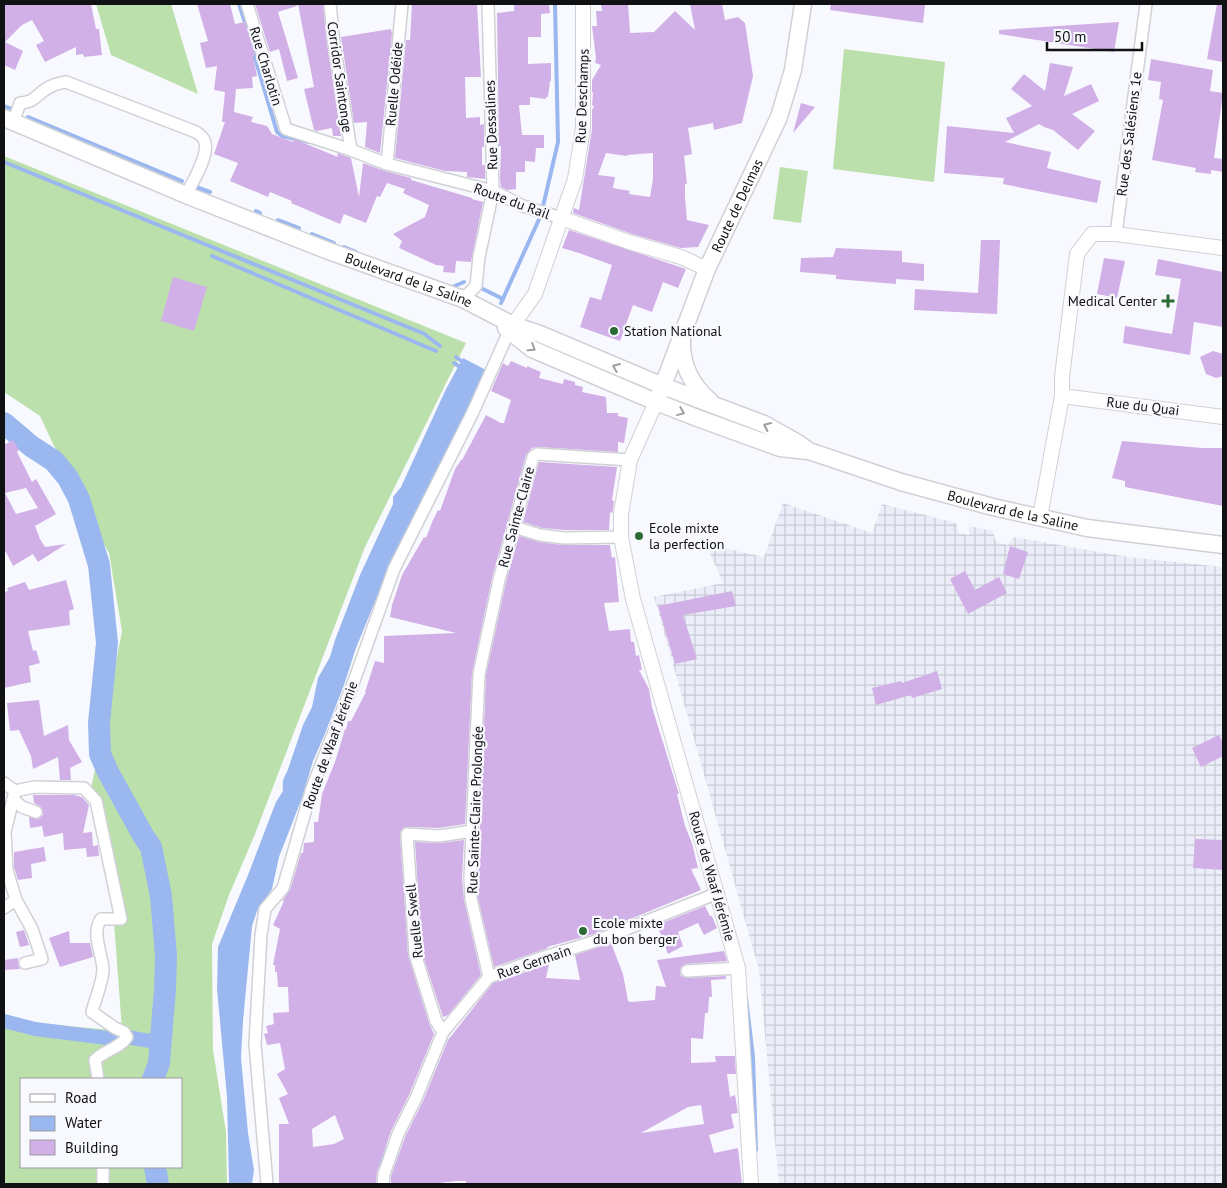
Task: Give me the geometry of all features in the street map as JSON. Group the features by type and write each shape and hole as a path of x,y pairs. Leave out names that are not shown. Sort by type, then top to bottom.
{"main road":[{"name":"Route de Delmas","path":"656,402 707,269 779,117 792,70 803,4"},
{"name":"Boulevard de la Saline","path":"7,123 326,250 463,299 512,327 532,349 700,420 780,448 809,451 901,482 993,507 1087,528 1223,545"},
{"name":"Boulevard de la Saline","path":"7,123 461,307 512,327 540,334 663,386 764,424 798,442 809,451"},
{"path":"682,334 684,358 690,376 700,391 718,406"}],"street":[{"name":"Rue Charlotin","path":"247,4 286,129"},
{"name":"Corridor Saintonge","path":"330,4 334,43 351,150"},
{"name":"Ruelle Odéide","path":"387,164 402,4"},
{"name":"Rue Dessalines","path":"463,299 476,286 479,257 492,191 488,4"},
{"name":"Rue Deschamps","path":"512,327 535,294 575,179 583,128 583,4"},
{"name":"Rue des Salésiens 1e","path":"1116,234 1146,4"},
{"path":"7,123 20,103 31,102 44,90 56,84 66,82 196,132 204,139 206,146 203,160 186,195"},
{"name":"Route du Rail","path":"286,129 387,164 492,191 523,206 629,242 681,257 707,269"},
{"path":"1040,516 1062,396 1062,377 1077,254 1083,243 1092,234 1116,234 1223,248"},
{"name":"Route de Waaf Jérémie","path":"267,1184 255,1044 261,935 266,909 283,888 312,788 354,681 394,569 473,412 512,327"},
{"name":"Rue du Quai","path":"1062,396 1223,416"},
{"name":"Route de Waaf Jérémie","path":"656,402 630,460 621,514 621,537 633,599 738,968 751,1184"},
{"name":"Rue Sainte-Claire","path":"479,674 499,580 533,457 538,454 630,460"},
{"path":"514,527 540,535 564,538 621,537"},
{"name":"Rue Sainte-Claire Prolongée","path":"479,674 470,878 471,899 489,977"},
{"path":"4,783 22,807 36,812"},
{"path":"14,795 34,787 84,788 96,801 122,920 101,919 97,925 96,935 101,951 103,971 92,1012 124,1032 127,1037 124,1042 117,1047 107,1050 95,1060 98,1078"},
{"path":"14,795 5,832 7,870 16,900 32,929 42,958 25,963"},
{"name":"Ruelle Swell","path":"444,1032 436,1021 415,954 407,834 439,836 472,831"},
{"name":"Rue Germain","path":"489,977 596,941 718,893"},
{"path":"4,908 16,900"},
{"path":"687,971 738,968"},
{"path":"383,1184 384,1174 398,1134 416,1098 444,1032 489,977"},
{"path":"103,1168 103,1184"}],"shaded area":[{"path":"783,503 872,533 882,504 956,523 959,533 969,535 969,526 993,531 996,542 1008,545 1013,537 1128,557 1223,567 1223,1184 779,1184 759,970 654,597 723,583 706,544 764,557"}],"green space":[{"path":"96,4 171,4 198,94 111,55"},
{"path":"844,49 945,62 934,182 833,169"},
{"path":"4,156 466,343 365,547 255,834 229,895 212,944 213,1050 226,1132 227,1184 4,1184 4,1014 36,1023 122,1031 113,908 91,789 122,631 109,553 79,499 40,416 4,392"},
{"path":"780,167 808,171 801,223 773,219"}],"water":[{"path":"463,358 486,370 379,592 313,761 302,798 279,857 272,889 257,911 252,926 241,1058 248,1133 254,1170 252,1184 229,1184 227,1097 217,989 218,947 276,802 283,791 284,779 303,725 312,707 318,678 330,657 360,575 393,504 393,497 401,487 446,389"}],"building":[{"path":"4,4 91,4 96,29 99,29 102,55 84,57 83,54 76,55 76,47 45,62 36,45 44,41 32,20 22,25 5,42 23,51 15,70 4,65"},
{"path":"197,4 230,4 235,24 245,22 255,55 253,56 257,76 252,77 253,88 236,89 234,112 253,117 251,122 267,126 272,134 293,142 294,139 338,157 337,153 351,158 359,197 363,163 483,202 471,262 456,261 455,273 443,272 444,266 436,265 399,248 402,241 393,234 425,217 429,205 403,193 405,189 387,183 380,197 377,196 366,223 344,214 340,224 270,192 268,197 230,181 238,163 214,154 225,122 222,122 225,92 214,90 217,66 206,68 200,43 208,41"},
{"path":"255,4 297,4 297,6 278,12 298,78 287,81 279,49 270,52"},
{"path":"298,4 323,4 341,136 333,136 332,128 314,130 304,89 314,87"},
{"path":"412,4 477,4 481,77 465,77 466,118 480,117 480,125 484,124 482,165 485,165 485,179 467,177 467,172 445,171 395,158 406,40 410,40"},
{"path":"514,4 549,4 550,13 541,14 541,37 528,37 528,64 551,63 551,81 546,99 530,97 530,105 519,105 522,135 544,135 544,148 536,148 535,162 525,161 525,172 516,172 516,189 507,190 501,187 500,179 501,146 499,146 497,13 514,11"},
{"path":"601,4 628,4 630,33 654,32 675,11 695,30 690,4 722,4 725,20 738,17 745,23 753,76 742,123 714,130 713,123 688,128 692,154 684,156 687,184 685,184 685,197 687,220 709,225 698,247 681,248 632,234 573,213 574,208 579,210 592,129 592,110 594,106 592,105 592,80 601,65 595,63 592,26 597,26 596,11 602,11","holes":["606,153 627,156 653,153 653,179 650,197 629,194 630,191 613,188 615,177 598,175"]},
{"path":"831,4 925,5 923,23 830,10"},
{"path":"1217,4 1223,4 1223,62 1207,59"},
{"path":"1119,22 1114,52 999,34 999,30"},
{"path":"391,29 380,153 365,147 367,122 354,123 341,37"},
{"path":"1151,59 1213,70 1210,91 1223,93 1214,158 1223,159 1223,172 1211,170 1211,174 1195,172 1196,168 1152,160 1163,100 1159,99 1161,82 1148,80"},
{"path":"1050,63 1073,67 1064,96 1091,84 1099,101 1072,114 1095,131 1078,150 1053,130 1039,124 1005,142 1051,152 1047,168 1101,181 1097,203 1003,184 1004,178 944,173 947,126 1014,133 1006,118 1032,106 1011,89 1024,74 1045,91"},
{"path":"801,103 815,107 793,133"},
{"path":"569,230 686,269 678,288 663,282 652,312 633,305 620,341 580,327 590,297 601,300 612,265 562,248"},
{"path":"981,240 1000,240 997,314 914,310 915,289 978,293"},
{"path":"836,248 902,251 902,262 924,264 924,281 896,279 896,284 836,279 836,275 800,272 801,258 833,257"},
{"path":"1104,258 1125,261 1117,298 1097,294"},
{"path":"1158,259 1223,272 1223,327 1194,322 1190,355 1123,343 1125,326 1172,334 1181,279 1155,275"},
{"path":"173,277 207,287 194,331 161,321"},
{"path":"1213,351 1223,354 1223,376 1216,378 1206,374 1200,357"},
{"path":"511,361 527,368 527,366 541,372 539,378 563,384 564,379 575,382 575,385 583,387 582,392 606,397 607,413 618,413 618,416 628,418 624,443 618,442 618,452 537,447 532,448 526,455 492,578 472,673 465,824 439,828 407,827 403,828 400,834 408,955 434,1034 409,1095 391,1131 377,1172 376,1184 279,1184 279,1124 289,1124 279,1098 288,1094 277,1074 285,1069 280,1043 267,1045 264,1034 268,1033 266,1026 274,1024 273,1013 289,1012 288,987 278,987 277,972 275,972 275,965 273,965 280,929 273,925 284,901 282,901 290,890 301,853 303,853 304,843 314,842 314,822 318,822 322,794 335,762 348,721 351,721 366,692 375,661 384,663 384,636 456,633 390,617 392,605 402,575 424,537 426,538 438,510 440,511 455,469 462,460 486,415 504,423 511,400 491,391 503,363 508,366","holes":["335,1115 344,1139 334,1144 313,1147 312,1129"]},
{"path":"13,440 32,482 36,479 56,514 35,526 45,547 66,544 38,562 33,554 13,566 6,552 4,553 4,445","holes":["26,488 38,508 16,514 5,493"]},
{"path":"1122,441 1223,448 1223,506 1125,487 1125,481 1112,478"},
{"path":"539,462 617,467 609,530 542,528 523,522"},
{"path":"519,536 539,542 563,545 610,545 612,558 615,557 619,602 604,603 609,631 630,629 631,642 634,642 636,656 639,655 642,670 639,670 649,689 652,707 679,794 677,794 685,826 692,843 698,868 691,869 701,890 594,934 547,947 494,967 478,898 486,675 506,582"},
{"path":"1010,546 1028,552 1019,579 1003,574"},
{"path":"965,571 975,590 999,577 1007,593 968,614 950,579"},
{"path":"66,580 74,609 69,611 70,625 28,631 33,651 36,650 40,663 29,666 31,682 4,688 4,592 8,591 7,588 25,582 29,590"},
{"path":"732,591 736,606 683,615 697,659 675,664 658,606"},
{"path":"937,671 942,689 912,698 911,695 876,705 872,688 901,681 902,683"},
{"path":"39,700 44,736 68,725 69,740 82,762 70,768 71,780 60,780 58,757 33,769 31,756 19,730 10,731 7,703"},
{"path":"1219,735 1223,743 1223,756 1201,767 1192,748"},
{"path":"33,795 74,795 82,797 89,805 83,833 92,832 93,846 98,845 99,856 87,857 86,848 64,850 63,833 44,837 42,826 30,828 29,817 38,819 43,815 41,807 34,803"},
{"path":"1195,839 1223,840 1223,870 1193,868"},
{"path":"464,840 462,878 464,900 481,975 448,1015 443,1017 422,953 415,842 440,843"},
{"path":"44,847 46,861 31,864 32,878 18,880 14,867 14,852"},
{"path":"705,906 717,928 704,935 698,923 678,932 683,946 668,954 657,925"},
{"path":"24,930 29,945 20,947 16,932"},
{"path":"69,931 70,943 90,943 93,957 60,967 49,938"},
{"path":"611,943 623,974 628,1001 631,1002 655,1000 656,986 666,987 657,960 724,951 727,961 686,964 681,967 680,972 681,976 687,978 726,976 726,979 711,980 712,997 709,997 708,1013 705,1013 703,1039 691,1038 691,1063 716,1062 715,1056 735,1056 736,1074 727,1074 730,1097 735,1095 738,1113 731,1114 734,1128 709,1135 714,1153 738,1148 742,1184 466,1184 466,1181 456,1181 440,1184 391,1184 391,1176 405,1137 423,1101 448,1040 493,983 549,964 546,978 580,980 575,955","holes":["701,1105 704,1124 641,1133 688,1107"]},
{"path":"18,958 20,969 4,970 4,960"}],"waterway":[{"path":"239,4 246,26"},
{"path":"501,303 541,215 558,142 555,4"},
{"path":"247,23 256,54"},
{"path":"253,51 277,132 282,136 309,142"},
{"path":"261,70 267,85"},
{"path":"4,106 12,109"},
{"path":"28,117 182,181"},
{"path":"4,162 423,333 440,346"},
{"path":"196,187 210,192"},
{"path":"256,211 260,213"},
{"path":"278,220 299,228"},
{"path":"312,234 334,243"},
{"path":"344,247 356,252"},
{"path":"212,256 436,351"},
{"path":"450,288 464,282"},
{"path":"481,288 503,299"},
{"path":"456,357 464,363"},
{"path":"454,363 463,369"},
{"path":"4,423 31,446 54,461 68,478 79,499 99,565 107,643 99,723 100,754 108,772 151,847 161,896 166,956 165,989 159,1063 153,1078"},
{"path":"746,998 753,1057 756,1150"},
{"path":"4,1021 35,1029 107,1038 127,1037 161,1043"},
{"path":"381,1166 388,1147"},
{"path":"155,1168 158,1184"}],"place":[{"name":"Medical Center","path":"1168,301"},
{"name":"Station National","path":"614,331"},
{"name":"Ecole mixte la perfection","path":"639,536"},
{"name":"Ecole mixte du bon berger","path":"583,931"}]}
